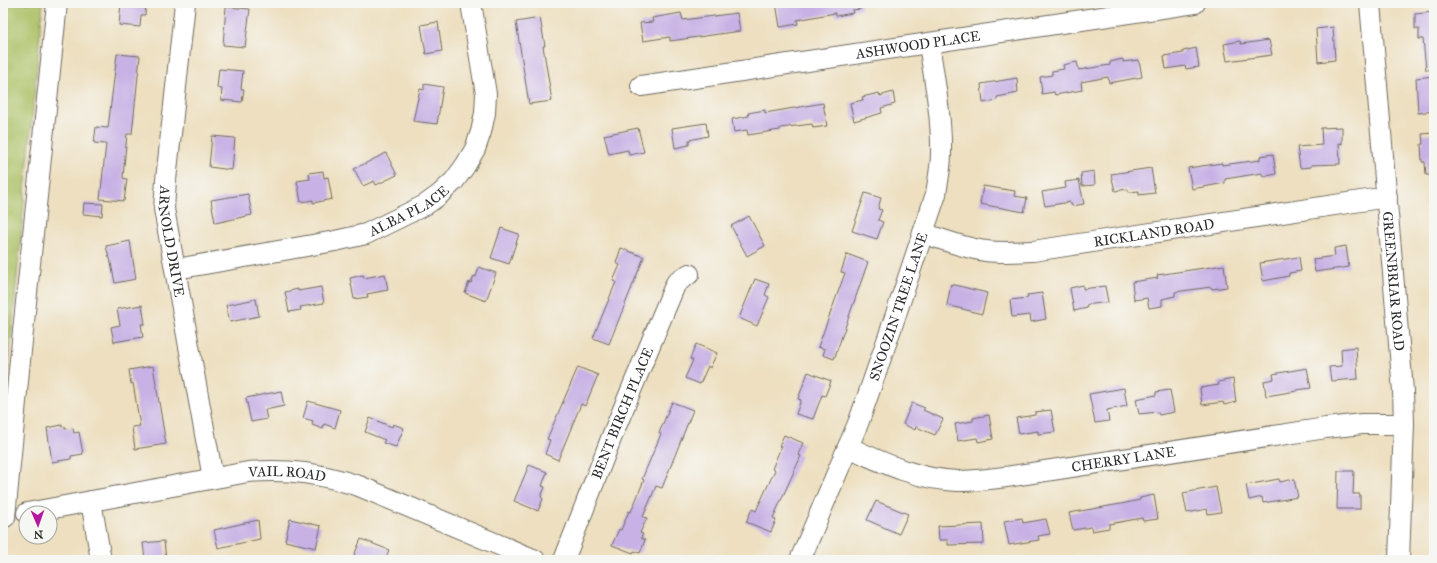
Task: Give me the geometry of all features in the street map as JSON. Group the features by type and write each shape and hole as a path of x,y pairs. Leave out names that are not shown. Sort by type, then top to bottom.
{"street":[{"path":"4,517 57,3"},
{"name":"ARNOLD DRIVE","path":"185,3 164,208 213,478"},
{"name":"ALBA PLACE","path":"176,269 335,241 366,234 420,208 439,195 454,181 465,166 475,150 482,132 486,94 471,3"},
{"name":"ASHWOOD PLACE","path":"641,86 1195,3"},
{"name":"GREENBRIAR ROAD","path":"1370,3 1403,391 1404,424 1399,560"},
{"name":"SNOOZIN TREE LANE","path":"800,560 859,421 936,194 940,172 940,124 929,43"},
{"name":"RICKLAND ROAD","path":"923,233 958,245 986,251 1005,253 1033,251 1387,198"},
{"name":"BENT BIRCH PLACE","path":"564,560 614,431 676,283 689,274"},
{"name":"CHERRY LANE","path":"848,447 883,463 910,473 956,481 1019,475 1326,428 1362,424 1404,424"},
{"name":"VAIL ROAD","path":"58,507 248,472 276,470 305,472 332,477 360,486 535,560"},
{"path":"90,501 101,560"},
{"name":"VAIL ROAD","path":"4,517 18,514"}],"green space":[{"path":"3,3 43,3 3,424"}],"building":[{"path":"121,3 146,3 145,15 141,15 140,27 119,25"},
{"path":"776,3 861,3 861,9 852,10 853,13 836,16 835,13 797,20 798,24 780,27"},
{"path":"226,7 250,9 245,47 223,45"},
{"path":"1434,12 1434,69 1426,70 1423,39 1419,39 1419,29 1415,29 1415,14"},
{"path":"681,13 683,20 737,13 740,31 670,41 670,37 643,41 640,23 653,22 652,18"},
{"path":"540,18 552,101 529,104 516,22"},
{"path":"438,22 442,51 426,54 421,25"},
{"path":"1333,27 1335,60 1318,62 1316,29"},
{"path":"1269,40 1272,55 1227,61 1224,44 1240,41 1241,44"},
{"path":"1196,48 1199,67 1186,69 1185,66 1166,69 1164,56 1183,53 1183,51"},
{"path":"117,54 140,56 132,134 127,134 123,178 127,179 124,201 100,199 106,144 94,143 96,127 108,128"},
{"path":"1123,59 1123,62 1139,60 1142,77 1109,83 1108,77 1081,82 1082,90 1055,95 1054,92 1042,94 1040,77 1052,75 1052,71 1064,69 1063,65 1077,62 1079,70 1110,65 1110,62"},
{"path":"219,69 243,71 241,89 244,89 242,102 221,100 222,89 217,88"},
{"path":"1434,76 1434,111 1418,113 1416,78"},
{"path":"1017,78 1018,93 997,97 997,100 983,103 981,84"},
{"path":"424,84 443,87 437,124 413,121 420,89 424,90"},
{"path":"893,92 895,104 881,108 882,113 854,121 850,103 863,100 862,97 879,93 880,96"},
{"path":"823,103 827,126 813,128 812,124 780,128 780,130 748,135 747,130 734,132 732,119 749,116 748,113 765,110 765,113"},
{"path":"706,123 708,136 689,140 689,145 675,148 672,128"},
{"path":"1342,127 1342,144 1339,143 1340,164 1311,165 1311,167 1300,168 1297,147 1322,145 1321,128"},
{"path":"638,128 644,152 629,155 628,150 609,154 604,135"},
{"path":"1434,133 1434,175 1426,175 1425,162 1422,162 1422,134"},
{"path":"212,136 235,138 232,170 209,167"},
{"path":"386,153 397,175 376,185 374,181 363,186 354,169"},
{"path":"1273,154 1276,174 1263,177 1262,173 1225,179 1225,183 1192,189 1188,168 1222,163 1222,165 1260,160 1260,156"},
{"path":"1151,168 1155,193 1139,195 1139,191 1129,192 1128,189 1115,191 1111,174"},
{"path":"323,171 324,178 328,177 332,199 313,203 313,200 301,202 297,181 310,179 309,173"},
{"path":"1094,171 1095,185 1082,186 1081,173"},
{"path":"1079,180 1084,204 1072,206 1070,202 1045,206 1042,192 1066,188 1065,182"},
{"path":"983,186 1015,191 1014,196 1027,198 1024,212 980,204"},
{"path":"865,193 881,198 878,209 882,210 878,220 883,222 877,239 852,231"},
{"path":"248,194 252,215 215,223 211,200"},
{"path":"84,203 103,204 102,216 83,214"},
{"path":"749,216 765,246 747,256 731,226"},
{"path":"501,228 519,234 509,264 491,258"},
{"path":"130,241 136,279 115,283 106,246"},
{"path":"1346,246 1349,267 1315,272 1313,259 1335,256 1334,248"},
{"path":"621,248 644,257 609,344 593,338 616,282 613,281 620,265 616,263"},
{"path":"847,254 868,262 834,359 823,355 825,349 818,347 845,273 841,272"},
{"path":"1299,257 1301,271 1289,273 1289,276 1263,281 1260,263"},
{"path":"1224,265 1227,287 1212,289 1211,287 1175,292 1175,296 1162,299 1162,306 1149,308 1147,298 1134,300 1132,282 1158,278 1157,275"},
{"path":"479,267 496,273 486,301 465,293 469,282 471,283 474,276 476,277"},
{"path":"385,274 388,290 367,294 368,297 354,299 350,278 363,275 364,278"},
{"path":"755,279 769,284 765,295 769,297 757,326 739,318"},
{"path":"951,284 987,293 982,314 947,305"},
{"path":"1083,285 1083,289 1105,286 1108,302 1086,305 1087,308 1074,311 1070,288"},
{"path":"321,287 324,303 300,307 301,310 289,312 285,292"},
{"path":"1042,293 1046,319 1031,322 1030,315 1012,317 1010,300 1028,298 1027,295"},
{"path":"256,299 259,316 230,322 226,305"},
{"path":"142,305 145,324 141,324 143,337 114,342 111,327 120,325 117,309"},
{"path":"696,344 717,353 710,368 708,366 700,384 685,378 693,360 690,359"},
{"path":"1356,347 1358,379 1331,381 1329,367 1342,366 1341,349"},
{"path":"153,366 166,444 135,449 132,427 140,426 133,383 131,384 129,370"},
{"path":"578,367 598,375 585,406 581,404 558,460 545,454 550,440 547,439"},
{"path":"1307,368 1311,388 1266,396 1264,381 1274,379 1273,374"},
{"path":"808,372 831,381 825,396 822,395 813,419 796,414 801,400 798,399"},
{"path":"1233,379 1236,402 1224,405 1223,402 1202,405 1200,388 1219,385 1218,382"},
{"path":"1124,388 1127,406 1107,410 1109,421 1095,423 1089,394"},
{"path":"1170,390 1174,412 1159,415 1158,412 1139,414 1136,399 1156,395 1156,392"},
{"path":"281,391 284,406 265,410 267,419 251,422 246,398"},
{"path":"308,401 340,410 335,428 324,424 323,429 312,425 313,421 303,418"},
{"path":"672,402 693,410 662,488 656,486 643,517 647,518 640,533 643,534 641,538 645,540 640,553 634,551 633,553 612,545 619,529 621,530 629,511 631,512 644,480 642,479 661,434 659,433"},
{"path":"912,403 925,408 923,410 943,419 935,435 916,427 915,430 903,424"},
{"path":"1051,410 1055,432 1038,434 1038,431 1019,434 1016,418 1035,415 1035,412"},
{"path":"989,415 993,439 978,442 977,438 958,441 955,424 973,421 973,418"},
{"path":"370,418 392,427 393,424 404,428 396,447 383,443 385,440 365,432"},
{"path":"62,425 62,427 65,426 65,429 73,428 74,433 79,432 83,454 71,456 71,459 52,462 47,428"},
{"path":"784,435 803,443 798,455 801,456 773,518 776,520 771,532 746,522 752,509 756,511 775,470 772,469"},
{"path":"529,465 547,472 542,486 545,487 541,497 543,499 538,511 514,501"},
{"path":"1338,471 1354,471 1353,494 1360,494 1360,509 1337,509"},
{"path":"1279,479 1280,482 1294,479 1298,497 1263,503 1262,497 1249,500 1246,485"},
{"path":"1216,487 1221,512 1208,514 1207,509 1187,513 1183,493"},
{"path":"1154,495 1158,519 1143,521 1142,518 1109,524 1109,528 1092,531 1091,527 1073,530 1069,513 1140,500 1140,498"},
{"path":"876,501 908,514 899,534 867,520"},
{"path":"1022,518 1023,523 1046,519 1050,534 1038,536 1039,540 1009,545 1004,521"},
{"path":"290,519 321,526 316,548 285,541"},
{"path":"258,520 260,539 218,548 214,530"},
{"path":"983,524 984,544 948,545 948,540 939,540 938,526"},
{"path":"361,539 389,550 385,560 352,560"},
{"path":"164,541 166,560 145,560 143,543"}]}
